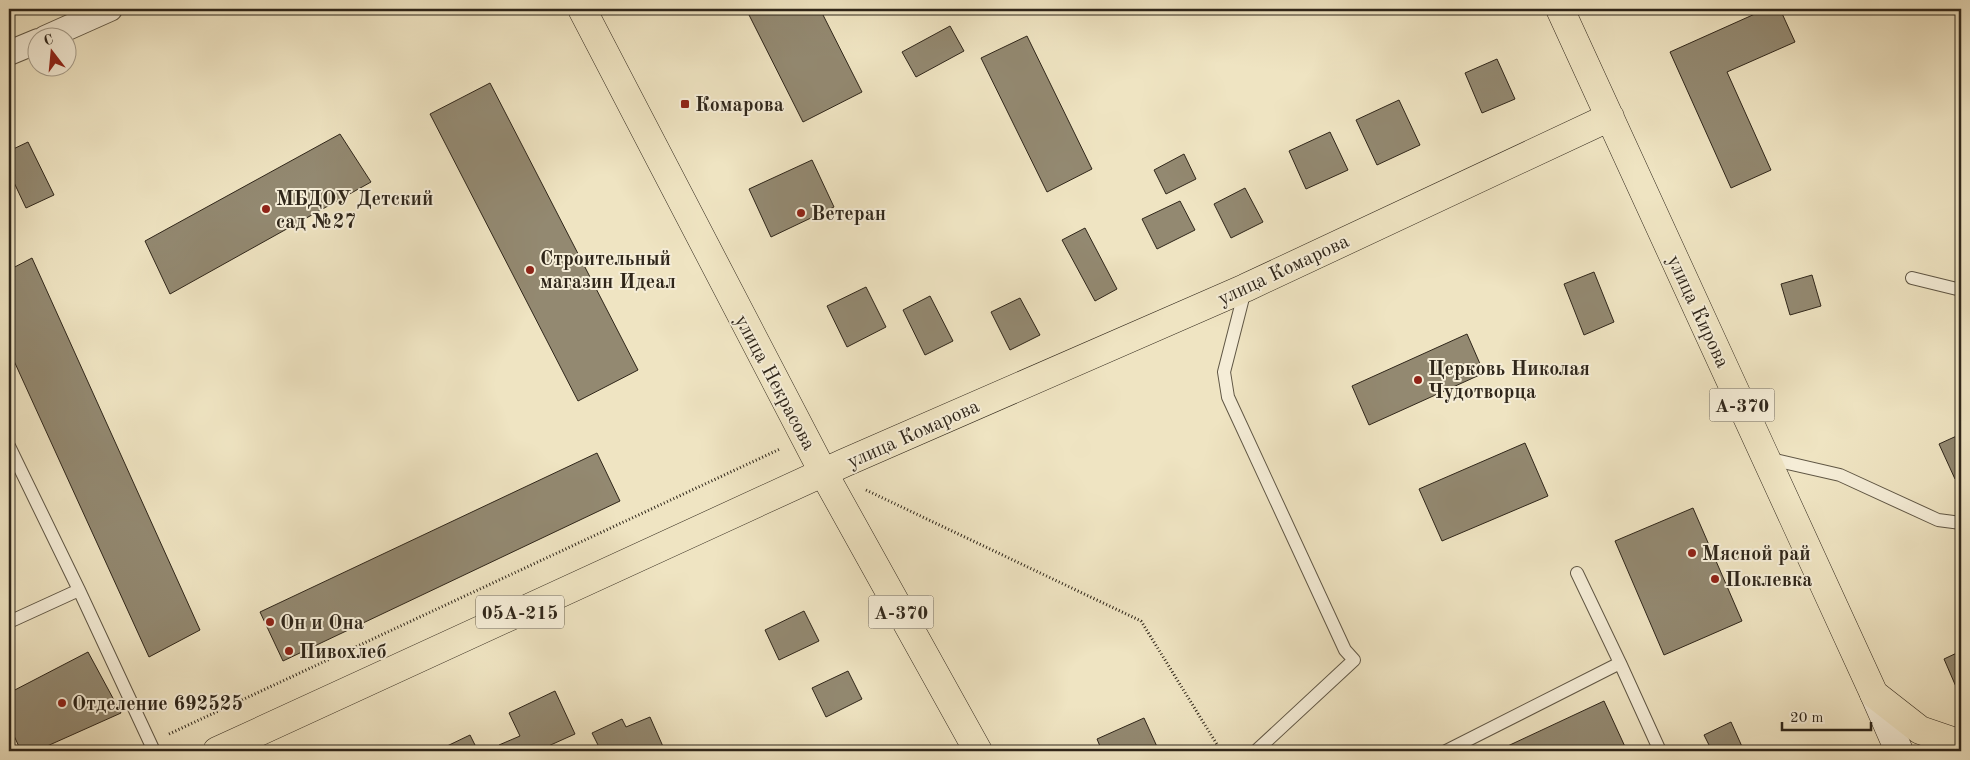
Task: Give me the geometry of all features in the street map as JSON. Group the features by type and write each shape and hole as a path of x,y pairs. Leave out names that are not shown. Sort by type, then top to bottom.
{"main road":[{"name":"улица Некрасова","path":"582,9 823,472 978,751"},
{"name":"улица Кирова","path":"1560,9 1874,694"},
{"name":"улица Комарова","path":"217,751 823,472 1245,288 1610,117"},
{"name":"А-370","path":"1874,694 1920,730 1961,744"}],"street":[{"path":"67,28 110,9"},
{"path":"9,53 28,45"},
{"name":"улица Кирова","path":"1874,694 1899,751"}],"lane":[{"path":"1912,278 1961,290"},
{"path":"1245,288 1224,372 1228,397 1345,650 1354,660 1256,751"},
{"path":"9,446 152,747"},
{"path":"1766,458 1840,475 1938,520 1961,523"},
{"path":"1577,573 1660,751"},
{"path":"9,622 79,590"},
{"path":"1446,751 1620,663"}],"path":[{"path":"152,747 805,437"},
{"path":"865,490 1141,621 1221,751"}],"building":[{"path":"746,9 820,9 862,92 803,122"},
{"path":"1766,9 1780,9 1795,42 1727,72 1771,170 1731,188 1670,52"},
{"path":"950,26 964,51 916,77 902,52"},
{"path":"1027,36 1092,169 1047,192 981,58"},
{"path":"1497,59 1515,99 1482,113 1465,73"},
{"path":"490,83 638,370 578,401 430,114"},
{"path":"1399,100 1420,145 1377,165 1356,120"},
{"path":"1330,132 1348,170 1306,189 1289,151"},
{"path":"340,134 371,182 170,294 145,241"},
{"path":"28,142 54,195 26,208 9,172 9,151"},
{"path":"1184,154 1196,179 1166,194 1154,170"},
{"path":"812,160 834,207 771,237 749,189"},
{"path":"1245,188 1263,222 1231,238 1214,204"},
{"path":"1180,201 1195,230 1157,249 1142,219"},
{"path":"1085,228 1117,289 1095,301 1062,240"},
{"path":"32,258 200,630 149,657 9,350 9,270"},
{"path":"1594,272 1614,322 1584,335 1564,284"},
{"path":"1812,275 1821,306 1790,315 1781,284"},
{"path":"866,287 886,327 847,347 827,306"},
{"path":"930,296 953,341 925,355 903,310"},
{"path":"1020,298 1040,335 1010,350 991,312"},
{"name":"Церковь Николая Чудотворца","path":"1467,334 1484,373 1369,425 1352,386"},
{"path":"1961,434 1961,476 1955,479 1939,444"},
{"path":"1525,443 1548,496 1442,541 1419,489"},
{"path":"597,453 620,501 283,661 260,612"},
{"path":"1693,508 1742,621 1664,655 1615,541"},
{"path":"804,611 819,641 779,660 765,630"},
{"path":"1961,651 1961,687 1957,689 1944,659"},
{"name":"Отделение 692525","path":"88,652 121,713 36,751 21,751 9,725 9,693"},
{"path":"848,671 862,699 826,717 812,688"},
{"path":"555,691 575,734 544,748 546,751 501,751 499,745 520,736 509,713"},
{"path":"1604,701 1627,751 1497,751"},
{"path":"650,717 665,751 601,751 592,733 622,719 626,727"},
{"path":"1144,718 1159,751 1102,751 1097,739"},
{"path":"1731,722 1744,751 1712,751 1704,735"},
{"path":"470,735 478,751 447,751 445,747"}],"place":[{"name":"Комарова","path":"685,104"},
{"name":"МБДОУ Детский сад №27","path":"266,209"},
{"name":"Ветеран","path":"801,213"},
{"name":"Строительный магазин Идеал","path":"530,270"},
{"name":"Церковь Николая Чудотворца","path":"1418,380"},
{"name":"Мясной рай","path":"1692,553"},
{"name":"Поклевка","path":"1715,579"},
{"name":"Он и Она","path":"270,622"},
{"name":"Пивохлеб","path":"289,651"},
{"name":"Отделение 692525","path":"62,703"}]}
